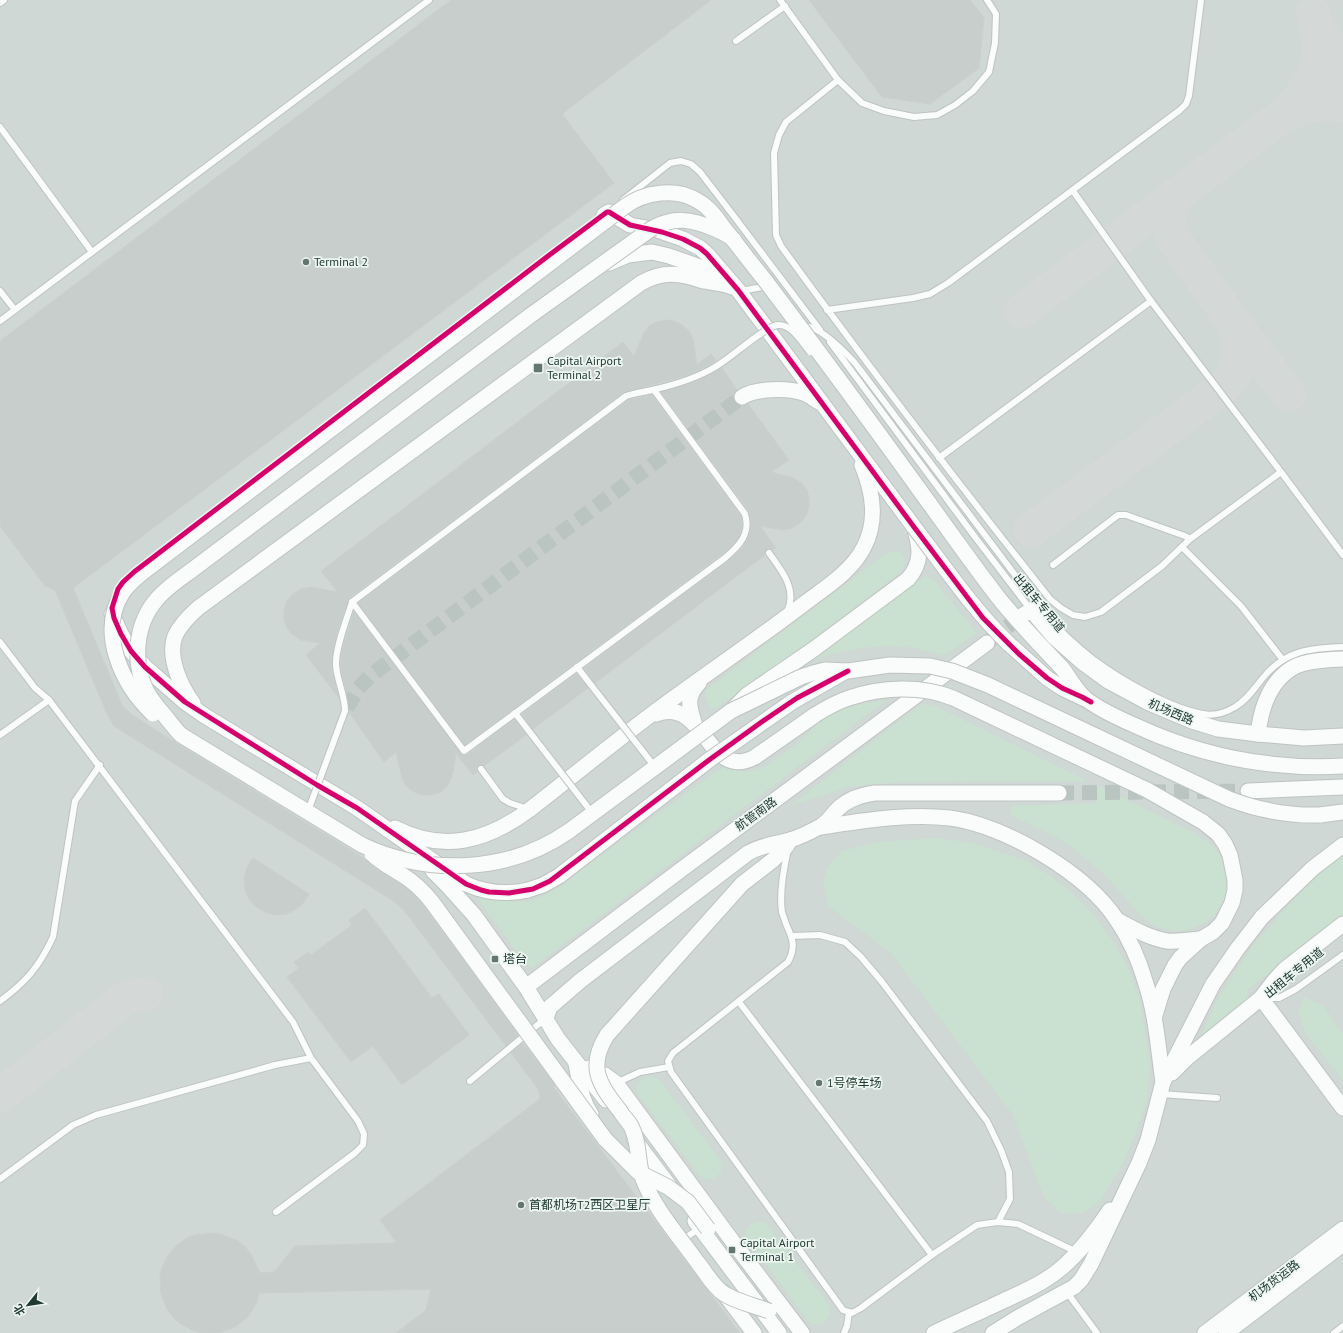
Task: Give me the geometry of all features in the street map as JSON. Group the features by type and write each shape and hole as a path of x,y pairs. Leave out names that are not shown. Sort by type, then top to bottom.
{"street":[{"path":"914,526 919,541 919,553 913,573 908,578 814,650 747,695 731,711 559,838 514,858 490,863 451,866 424,864 404,860 376,851 362,845 181,735 153,714 140,699 124,675 116,651 112,629 114,613 123,592 135,579 154,563 628,204 643,196 669,193 689,196 710,210 844,385 929,503 1006,606 1032,637 1064,670 1083,696 1091,702"},
{"path":"172,689 145,667 131,651 121,634 112,613 112,608 118,589 123,582 232,497 607,212 612,213 630,225 662,232 682,239 700,248 710,257 738,290 976,609 991,627 1046,678 1127,722 1183,745 1241,760 1290,766 1343,766"},
{"path":"181,735 149,695 142,680 140,666 138,647 140,630 152,605 162,594 198,565 531,315 651,230 669,222 689,220 718,230 734,240"},
{"path":"738,290 718,273 669,256 652,252 641,252 619,258 606,264 508,333 437,390 337,463 152,604 146,612 142,623 141,639 144,650 149,659 172,689 185,702 205,716 317,785 406,834 431,840 449,842 466,841 484,836 508,824 529,810 649,716 781,622 844,573 857,559 866,543 872,519 873,499 862,463 847,436"},
{"path":"205,716 192,701 181,682 176,667 173,650 175,637 178,630 187,618 198,608 645,280 661,274 673,274 702,281 722,283 738,290"},
{"path":"742,397 748,393 759,391 792,391 805,394 827,408"},
{"name":"机场西路","path":"1027,612 1091,669 1147,702 1201,724 1218,729 1304,738 1343,736"},
{"name":"航管南路","path":"526,987 682,869 987,643"},
{"path":"1258,734 1262,711 1272,686 1280,677 1295,666 1313,662 1343,659"},
{"path":"731,711 792,681 812,673 829,670 848,670 890,665 908,664 930,666 952,671 988,686 1229,799 1248,806 1296,815 1320,815 1343,812"},
{"path":"357,808 459,880 473,887 499,893 528,890 543,885 558,876 709,760 763,721 797,698 848,670"},
{"path":"702,678 693,690 689,700 690,711 694,722 720,756 729,760 740,762 755,757 815,715 841,701 863,694 888,690 914,689 939,693 953,698 1147,790 1208,826 1218,834 1230,855 1235,880 1235,890 1232,903 1219,927 1201,939 1180,958 1172,969 1163,989 1154,1017"},
{"path":"317,785 347,708"},
{"path":"649,716 660,712 671,711 681,714 694,722"},
{"path":"1248,791 1343,787"},
{"path":"820,827 846,802 875,793 1059,793"},
{"path":"546,1018 550,1008 580,981 748,853 757,848 790,840 820,827 884,819 927,817 950,818 1000,833 1023,843 1052,861 1091,891 1117,919 1125,932 1149,993 1154,1017 1162,1088"},
{"path":"785,1333 608,1095 598,1076 597,1058 607,1035 742,884 773,860 786,847 790,840"},
{"path":"404,842 461,900 526,987 558,1039 779,1333"},
{"path":"362,845 378,860 411,881 429,898 605,1139 721,1292 769,1311"},
{"path":"993,1333 1011,1321 1074,1287 1081,1280 1091,1264 1133,1176 1146,1145 1162,1088 1213,984 1262,917 1313,868 1343,845"},
{"path":"1117,919 1140,932 1159,939 1168,941 1201,939"},
{"path":"1162,1088 1187,1058 1261,998 1284,970 1343,924"},
{"path":"1261,998 1343,1108"},
{"path":"574,1060 582,1066 605,1075 616,1083 802,1333"},
{"path":"574,1060 585,1105 754,1333"},
{"path":"630,1126 637,1144 642,1174 647,1188 660,1212"},
{"path":"605,1139 633,1168 668,1187 688,1202"},
{"path":"934,1333 1022,1292 1050,1277 1069,1262 1092,1235 1133,1176"},
{"name":"机场货运路","path":"1205,1333 1343,1229"},
{"name":"机场货运路","path":"1226,1333 1343,1244"}],"lane":[{"path":"0,3 4,0"},
{"path":"0,321 429,0"},
{"path":"780,0 838,80 862,103 884,111 914,117 937,115 973,91 989,72 995,43 996,14 987,0"},
{"path":"827,310 913,298 930,294 948,283 1180,110 1186,104 1189,96 1201,0"},
{"path":"736,41 785,6"},
{"path":"838,80 786,122 778,135 774,153 776,235 781,246 827,310 939,458 1050,599 1073,615 1085,617 1101,612 1162,566 1190,539 1281,472"},
{"path":"0,127 92,252"},
{"path":"607,212 670,163 681,161 692,164 698,169 975,537 1027,612"},
{"path":"1073,191 1151,301 1343,555"},
{"path":"738,290 743,292 762,287 769,289 779,297 799,322 825,336"},
{"path":"0,291 15,310"},
{"path":"939,458 1151,301"},
{"path":"307,812 345,711 344,700 337,672 336,655 352,602 622,398 629,395 654,390 713,369 772,326 783,325 792,331 810,353 844,385"},
{"name":"出租车专用道","path":"825,336 841,349 862,370 1038,605 1056,626 1094,660 1119,677 1165,702 1184,709 1204,714 1220,714 1234,708 1242,702 1270,669 1296,652 1319,648 1343,647"},
{"path":"352,602 464,750 725,558 738,546 747,530 748,522 745,514 654,390"},
{"path":"1053,565 1118,515 1126,515 1190,539"},
{"path":"1182,547 1241,606 1282,660"},
{"path":"769,553 784,574 790,588 789,608 781,622"},
{"path":"0,642 34,688 49,700 100,765 293,1022 311,1058 358,1121 364,1134 363,1145 355,1153 276,1212"},
{"path":"577,667 656,767"},
{"path":"0,735 49,700"},
{"path":"514,713 593,814"},
{"path":"0,1001 19,987 32,973 45,955 53,937 75,801 100,765"},
{"path":"480,769 506,801 529,810"},
{"path":"790,840 782,896 782,913 792,936 794,946 793,954 788,962 739,1002 672,1052 668,1061 671,1072 843,1310 852,1313 861,1308 932,1255 977,1224 998,1222 1018,1224 1078,1252"},
{"path":"792,936 820,935 845,942 856,952 882,982 987,1121 1001,1150 1009,1172 1010,1199 998,1222"},
{"name":"出租车专用道","path":"1261,998 1280,998 1296,989 1343,955"},
{"name":"出租车专用道","path":"1261,998 1295,970"},
{"path":"739,1002 932,1255"},
{"path":"470,1081 546,1018"},
{"path":"0,1180 73,1125 96,1114 275,1065 311,1058"},
{"path":"616,1083 640,1072 669,1067"},
{"path":"1162,1088 1217,1098"},
{"path":"684,1239 700,1227 716,1218"},
{"path":"1066,1291 1097,1333"},
{"path":"844,1333 847,1326 849,1312"},
{"path":"1334,1333 1343,1326"}],"shaded area":[{"path":"0,0 1343,0 1343,1333 0,1333"}],"green space":[{"path":"897,550 902,553 905,563 900,573 793,654 716,708 711,709 705,697 706,690 885,554"},
{"path":"925,576 933,579 977,633 944,656 914,648 888,646 850,650 812,660"},
{"path":"886,700 532,968 523,961 478,899 480,896 515,902 535,900 560,887 724,766 733,770 741,771 756,770 776,759 804,738 825,717 850,707"},
{"path":"921,704 935,706 1088,781 900,782 848,787 790,806"},
{"path":"1097,785 1194,833 1211,844 1225,863 1229,886 1225,898 1216,914 1204,923 1188,930 1176,931 1156,927 1142,917 1105,875 1073,848 1054,836 1010,815 1012,806 1097,803"},
{"path":"936,838 973,843 1027,861 1054,878 1080,900 1099,921 1115,944 1130,972 1141,1004 1150,1064 1147,1101 1139,1125 1122,1165 1098,1204 1082,1213 1061,1213 1046,1199 1039,1185 1013,1115 890,952 828,906 823,883 828,866 842,851 878,842"},
{"path":"1343,854 1343,916 1247,990 1248,1001 1200,1037 1219,996 1252,947 1277,918 1321,872"},
{"path":"1304,997 1324,1006 1343,1034 1343,1081 1305,1032 1298,1012"},
{"path":"649,1076 659,1079 722,1162 721,1172 715,1178 708,1180 700,1176 637,1093 636,1090 638,1083"},
{"path":"757,1222 765,1222 829,1305 829,1316 825,1321 820,1324 809,1322 745,1236 745,1232 751,1225"}],"building":[{"name":"Terminal 2","path":"451,0 711,0 562,114 614,183 73,588 123,707 131,714 176,743 364,858 374,868 410,891 425,908 518,1035 506,1046 407,914 395,902 114,726 107,714 55,590 45,586 0,526 0,341"},
{"path":"809,0 970,0 984,18 979,68 930,104 882,97"},
{"path":"666,320 674,321 689,331 693,339 697,365 711,354 716,361 684,376 624,392 349,598 337,632 332,658 332,672 339,698 306,655 320,643 301,640 293,635 287,628 284,619 284,610 287,601 293,594 301,589 310,587 338,592 321,571 623,342 634,356 644,333 649,326"},
{"path":"722,368 737,390 733,396 734,401 737,405 741,406 748,404 789,460 771,472 793,478 801,483 807,490 809,508 806,516 800,523 792,528 783,530 760,526 776,548 773,550 766,550 765,555 595,683 584,668 728,561 743,547 749,535 751,521 749,511 661,392 695,382"},
{"path":"652,395 741,516 742,527 739,537 732,546 722,554 465,745 358,603 628,400"},
{"path":"354,612 462,755 467,755 514,719 526,735 484,766 478,766 477,772 473,775 456,754 452,777 448,785 441,792 432,795 423,795 414,792 406,786 402,778 396,752 384,762 349,712 348,699 341,670 341,659 344,643"},
{"path":"576,674 588,688 533,729 522,714"},
{"path":"253,858 309,894 303,903 295,910 286,914 275,915 256,907 249,899 245,889 244,878 247,867"},
{"path":"365,908 432,998 439,994 469,1035 402,1085 373,1046 351,1062 287,977 299,968 294,962 308,952 311,955 352,925 349,920"},
{"name":"首都机场T2西区卫星厅","path":"523,1043 554,1084 554,1088 740,1333 396,1333 426,1310 431,1289 259,1293 257,1302 248,1317 235,1327 218,1333 203,1333 194,1331 178,1322 172,1316 167,1309 161,1294 161,1270 167,1257 176,1246 187,1238 195,1235 212,1233 221,1234 238,1241 251,1254 260,1273 274,1272 295,1246 397,1243 380,1220 540,1099 539,1090 511,1053"}],"taxiway":[{"path":"1281,117 1294,106 1301,96 1309,84 1317,64 1319,41 1313,13"},
{"path":"1319,26 1343,76"},
{"path":"1021,311 1281,117 1296,110 1318,104 1343,104"},
{"path":"1180,193 1173,205 1168,220 1173,238 1229,316 1289,395"},
{"path":"1031,530 1225,386 1233,376 1238,362 1236,330 1229,316"},
{"path":"0,1096 127,997 146,994"}],"tunnel":[{"path":"347,708 358,689 370,676 742,397"},
{"path":"989,641 1023,615"},
{"path":"1059,793 1248,791"}],"cycle path":[{"path":"848,671 797,698 763,721 709,760 550,881 533,889 509,893 489,892 466,884 357,808 317,785 185,702 145,667 131,651 121,634 114,618 112,608 118,589 134,572 548,256 609,212 630,225 662,232 683,239 700,248 707,254 738,290 983,618 1019,654 1047,678 1062,688 1091,702"}],"place":[{"name":"Terminal 2","path":"306,262"},
{"name":"Capital Airport Terminal 2","path":"538,368"},
{"name":"塔台","path":"495,959"},
{"name":"1号停车场","path":"819,1083"},
{"name":"首都机场T2西区卫星厅","path":"521,1205"},
{"name":"Capital Airport Terminal 1","path":"732,1250"}]}
